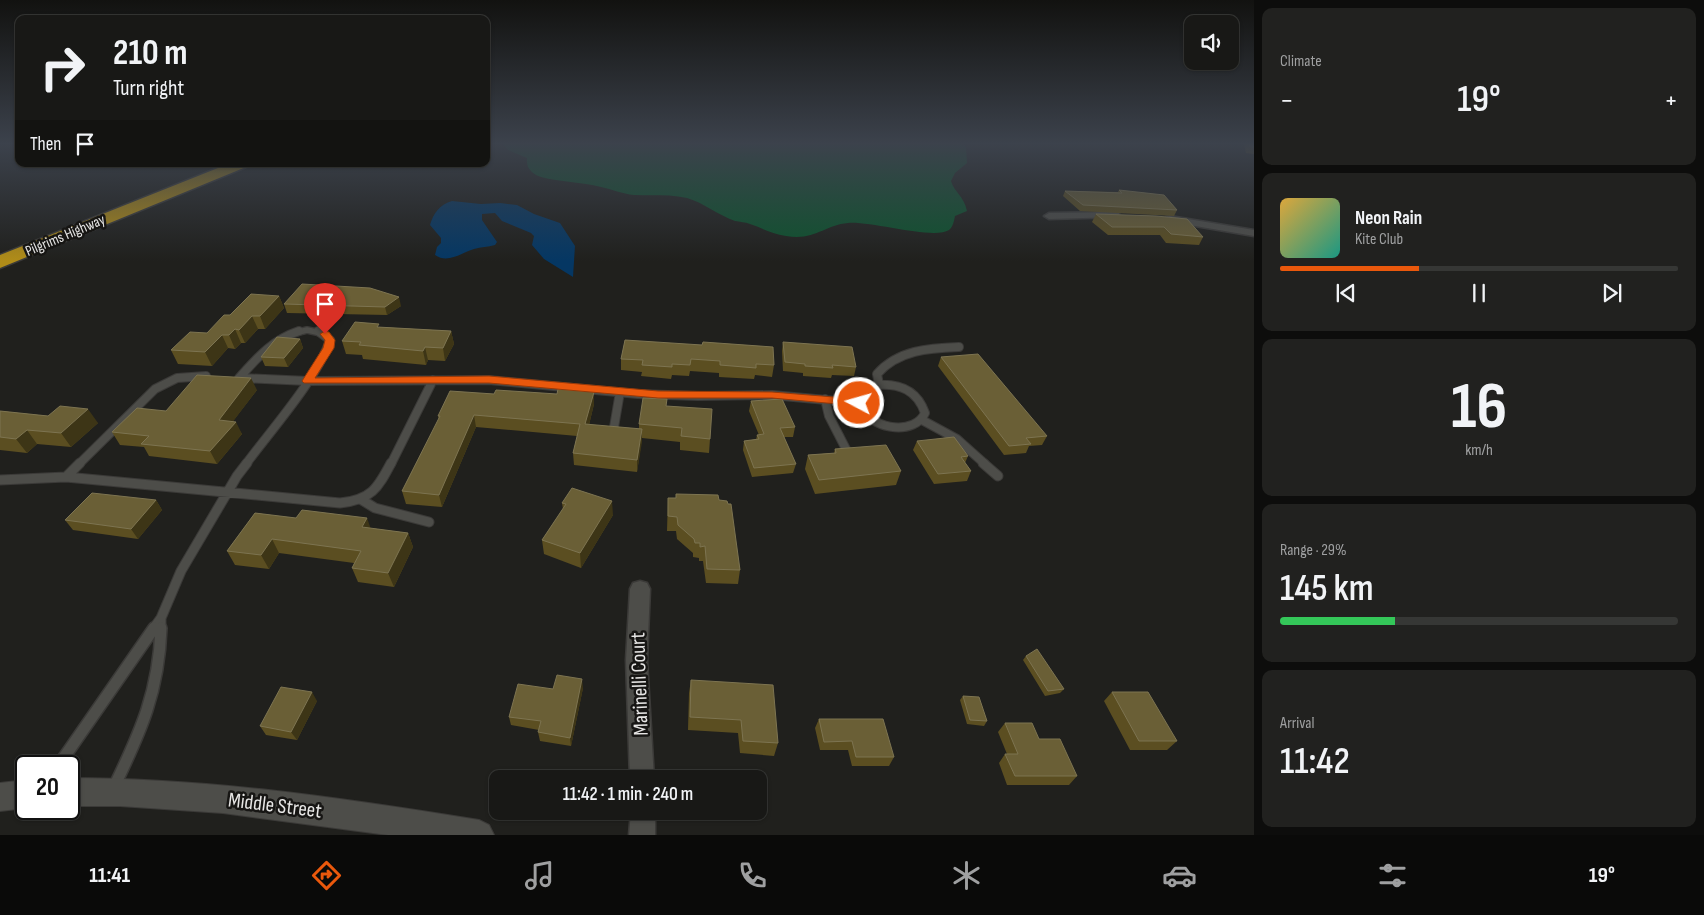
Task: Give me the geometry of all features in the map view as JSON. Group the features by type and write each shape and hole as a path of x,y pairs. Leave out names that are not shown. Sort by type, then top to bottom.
{"highway":[{"name":"Pilgrims Highway","path":"0,247 162,183"},
{"name":"Pilgrims Highway","path":"0,262 193,183"}],"street":[{"path":"1049,216 1127,216"},
{"path":"1161,218 1254,233"},
{"name":"Marinelli Court","path":"640,589 637,618 637,651 642,770"},
{"name":"Middle Street","path":"80,792 179,794 268,803 479,835"},
{"path":"0,797 15,795"},
{"path":"642,835 643,820"}],"lane":[{"path":"65,755 161,618 181,571 228,492 244,466 308,381 330,344 330,340 325,334 314,331 294,333 273,344 260,354 239,378"},
{"path":"878,385 877,374 884,366 895,359 918,351 959,347"},
{"path":"66,477 155,389 169,381 185,376 219,377"},
{"path":"229,378 308,381 503,380 620,392 698,396 772,395 859,403 868,416 884,425 909,428 922,420 924,409 914,395 897,386 878,385 870,387 863,392 859,403"},
{"path":"0,480 66,477 340,503 362,500 375,490 384,478 433,380"},
{"path":"613,433 620,392"},
{"path":"826,399 829,416 848,454"},
{"path":"922,420 957,439 998,476"},
{"path":"362,500 375,508 430,522"},
{"path":"112,791 135,741 154,688 160,662 161,618"}],"green space":[{"path":"578,183 952,183 964,202 967,211 955,216 950,229 941,232 917,232 848,223 840,224 812,235 796,237 786,236 748,223 735,221 687,198 630,194"}],"water":[{"path":"452,201 517,205 534,214 560,223 575,246 573,277 544,259 532,245 534,236 531,233 502,221 495,213 482,214 482,220 497,242 495,245 474,249 450,258 435,255 437,247 441,243 441,238 430,225 438,210 444,204"}],"building":[{"path":"1119,190 1164,195 1177,210 1083,205 1065,191 1122,193"},
{"path":"1096,214 1187,219 1203,237 1171,234 1164,227 1112,227"},
{"path":"302,284 370,288 399,297 385,307 284,304"},
{"path":"251,294 279,296 260,316 252,316 239,330 235,329 229,335 222,335 205,352 171,350 190,332 207,333 224,315 230,315"},
{"path":"355,322 379,324 377,327 451,331 443,348 425,347 423,351 359,345 361,342 342,341"},
{"path":"277,337 300,339 284,358 261,357"},
{"path":"625,340 702,345 703,342 773,347 774,365 756,364 756,368 720,365 720,361 691,359 690,365 672,364 672,367 642,365 643,360 621,359"},
{"path":"783,342 852,347 856,367 832,365 833,368 785,362"},
{"path":"978,354 1047,436 1026,438 1031,444 1009,446 941,357"},
{"path":"197,375 251,378 219,420 236,422 210,451 141,444 149,436 112,432 137,408 166,411"},
{"path":"558,389 594,392 585,424 642,429 637,460 573,453 580,424 474,415 439,495 402,491 440,416 438,416 450,391 494,394 496,390 557,394"},
{"path":"643,398 667,399 666,406 712,409 710,439 681,436 682,428 639,424"},
{"path":"782,399 795,427 780,428 796,464 754,468 744,441 759,439 757,435 764,434 751,401"},
{"path":"60,406 88,409 61,433 27,430 16,439 0,437 0,411 48,416"},
{"path":"954,437 968,456 961,457 971,471 938,474 917,441"},
{"path":"886,445 901,471 819,480 808,455 836,453 835,449"},
{"path":"572,488 612,501 580,553 542,540 566,504 562,503"},
{"path":"92,493 156,500 131,529 65,520"},
{"path":"676,494 718,495 719,500 727,501 728,504 731,504 740,570 707,569 705,546 700,547 700,543 695,543 694,539 678,525 677,517 668,516 668,498 676,498"},
{"path":"302,510 367,518 362,527 408,533 388,573 352,568 361,551 272,539 261,555 227,551 255,513 296,518"},
{"path":"1037,649 1064,689 1048,691 1026,656"},
{"path":"557,675 582,679 570,738 538,732 541,721 509,717 518,684 553,689"},
{"path":"691,680 773,685 778,743 743,741 741,720 690,717"},
{"path":"281,687 312,692 291,732 260,726"},
{"path":"1112,692 1148,692 1177,741 1139,741"},
{"path":"963,696 979,697 987,721 970,720"},
{"path":"819,719 883,719 894,757 856,757 852,741 824,742"},
{"path":"1005,723 1032,723 1039,739 1060,739 1077,776 1015,776 1005,754 1018,754"}],"route":[{"path":"325,334 330,340 330,344 308,381 489,380 658,395 772,395 859,403"}]}
